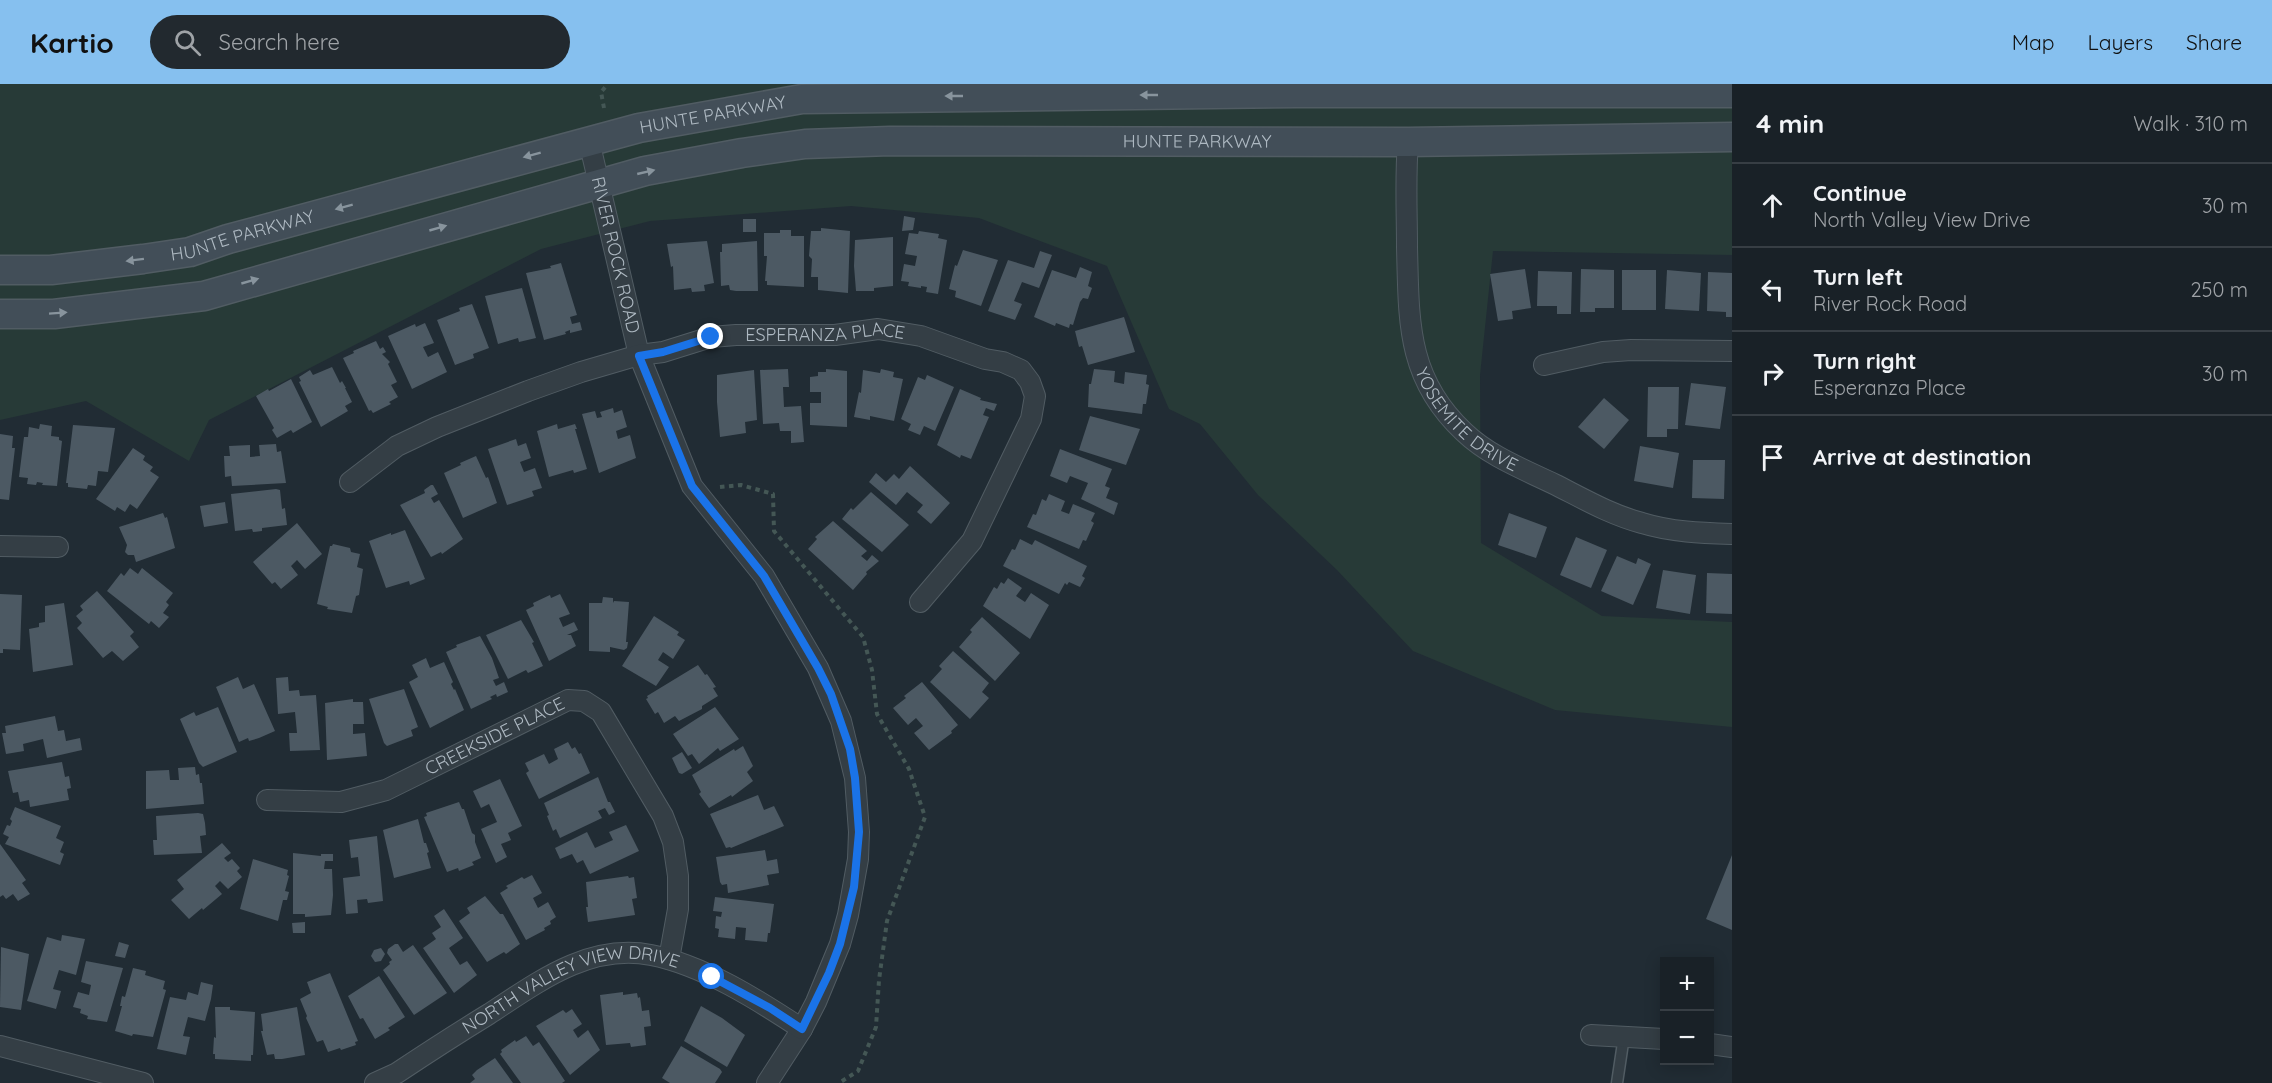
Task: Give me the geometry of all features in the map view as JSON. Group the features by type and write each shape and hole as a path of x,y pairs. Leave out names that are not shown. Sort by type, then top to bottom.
{"main road":[{"name":"HUNTE PARKWAY","path":"0,270 51,270 190,252 228,239 649,126 802,99 1296,93 1732,93"},
{"name":"HUNTE PARKWAY","path":"0,314 65,313 204,296 645,171 805,144 1086,140 1407,142 1732,137"}],"street":[{"name":"RIVER ROCK ROAD","path":"589,141 639,356 692,486 764,576 831,694 850,749 859,823 858,860 840,944 802,1029 767,1083"},
{"name":"YOSEMITE DRIVE","path":"1407,142 1410,331 1418,363 1427,383 1450,418 1473,440 1498,457 1608,510 1641,523 1691,532 1732,534"},
{"name":"ESPERANZA PLACE","path":"350,482 397,446 528,391 581,372 639,356 663,352 711,337 835,334 878,329 921,336 1021,370 1030,382 1035,396 1031,419 972,542 920,602"},
{"path":"1544,365 1603,352 1732,351"},
{"path":"0,546 58,546"},
{"name":"CREEKSIDE PLACE","path":"267,800 341,802 386,790 568,700 584,701 601,712 663,816 673,842 678,876 678,909 669,959"},
{"name":"NORTH VALLEY VIEW DRIVE","path":"375,1083 397,1073 524,991 576,962 593,957 630,952 669,959 712,977 770,1008 802,1029"},
{"path":"1591,1035 1660,1039"},
{"path":"1714,1045 1732,1047"},
{"path":"0,1046 143,1083"}],"lane":[{"path":"1617,1083 1624,1036"}],"path":[{"path":"604,108 601,92 608,84"}],"green space":[{"path":"0,84 1732,84 1732,255 1493,251 1480,375 1481,543 1602,616 1732,622 1732,727 1555,710 1413,651 1337,570 1258,495 1200,424 1169,409 1107,266 979,218 851,206 650,221 541,249 209,420 189,461 86,401 0,420"}],"building":[{"path":"904,216 915,218 913,230 902,231"},
{"path":"743,219 756,219 756,232 743,232"},
{"path":"821,228 850,231 848,293 818,290 818,277 811,277 812,259 809,256 811,231 821,231"},
{"path":"780,230 791,230 791,236 804,236 804,287 767,285 765,281 767,256 764,256 764,233 780,233"},
{"path":"919,231 939,234 938,238 947,240 938,294 926,292 927,287 908,286 909,282 901,281 904,264 915,266 917,256 905,254 909,233 918,234"},
{"path":"893,237 893,286 874,288 874,291 856,291 855,240"},
{"path":"707,241 714,283 704,285 705,291 692,292 691,288 674,290 673,266 671,267 667,244"},
{"path":"757,241 758,291 736,291 730,290 729,285 721,286 720,252 722,252 722,244"},
{"path":"963,250 998,260 981,306 955,297 956,291 949,289 955,265 957,266"},
{"path":"1040,251 1052,255 1039,288 1022,282 1014,301 1022,304 1015,320 988,311 1008,260 1034,268"},
{"path":"561,263 577,315 570,317 572,324 580,322 582,330 570,333 570,330 565,332 566,334 544,340 526,273 551,268 550,266"},
{"path":"1080,267 1092,272 1088,286 1092,288 1088,299 1083,298 1080,302 1073,325 1070,324 1069,328 1056,323 1055,326 1034,317 1052,270 1076,278"},
{"path":"1525,269 1531,308 1512,311 1513,319 1498,321 1490,274"},
{"path":"1581,269 1614,270 1614,308 1595,308 1595,312 1580,312"},
{"path":"1622,270 1656,270 1656,310 1622,310"},
{"path":"1667,270 1701,273 1699,311 1665,309"},
{"path":"1538,271 1572,272 1571,314 1557,314 1557,306 1537,306"},
{"path":"1708,272 1732,273 1732,317 1726,317 1726,312 1707,311"},
{"path":"522,288 536,338 519,342 518,338 498,344 485,296"},
{"path":"472,304 489,348 473,354 474,358 455,365 437,320"},
{"path":"1124,317 1135,352 1088,365 1082,346 1079,347 1075,331"},
{"path":"425,323 434,343 423,347 428,357 438,352 447,372 412,389 388,336 415,324 416,327"},
{"path":"376,341 380,349 383,347 386,352 382,354 390,362 388,364 397,382 391,385 398,397 389,402 391,404 373,413 369,411 343,358"},
{"path":"332,367 352,402 345,406 348,411 321,427 299,382 301,381 299,377 310,370 313,375"},
{"path":"788,369 789,387 783,387 784,407 801,406 804,442 791,443 791,431 780,431 779,423 763,424 760,370"},
{"path":"826,369 847,371 847,427 810,425 810,403 821,403 821,392 810,392 810,377 818,376 818,372 826,372"},
{"path":"881,369 894,372 893,377 903,379 894,421 870,416 870,420 854,417 859,392 861,393 863,370 880,373"},
{"path":"1094,369 1115,371 1114,382 1124,384 1125,372 1147,375 1146,384 1149,385 1142,414 1088,407 1089,384 1091,384"},
{"path":"754,370 757,420 745,422 746,433 720,437 717,375"},
{"path":"927,375 954,387 935,431 924,426 920,435 908,430 911,424 901,419 918,377 925,380"},
{"path":"291,379 312,422 293,433 291,430 277,438 256,396"},
{"path":"1691,383 1726,387 1720,429 1685,425"},
{"path":"1648,387 1679,387 1678,429 1667,429 1667,437 1647,437"},
{"path":"960,389 981,398 980,400 997,404 994,411 986,408 983,415 989,417 971,459 961,455 960,458 937,445"},
{"path":"1604,398 1629,420 1604,449 1578,427"},
{"path":"613,408 614,413 622,410 627,427 616,431 618,439 630,435 636,458 599,473 582,414 595,411 597,418 602,417 600,412"},
{"path":"1090,416 1140,429 1126,465 1079,450"},
{"path":"40,424 52,426 51,436 59,437 62,441 57,486 42,485 43,483 37,482 36,485 27,484 28,478 19,477 24,437 28,437 29,427 39,429"},
{"path":"557,424 558,429 575,424 587,469 574,473 573,470 549,477 537,431"},
{"path":"73,425 115,428 108,472 98,471 96,486 88,485 87,489 68,487 66,483"},
{"path":"0,434 13,436 12,448 15,448 9,500 0,499"},
{"path":"516,439 518,446 526,443 531,458 520,462 524,472 535,468 542,488 532,491 534,496 507,505 488,449"},
{"path":"276,444 277,452 281,451 286,483 232,486 231,476 225,477 224,456 230,456 229,446 250,445 250,457 260,456 259,445"},
{"path":"1640,446 1679,453 1673,488 1634,481"},
{"path":"133,448 145,456 143,460 153,467 150,471 159,477 137,509 130,504 125,512 117,507 115,511 96,499"},
{"path":"1060,449 1112,469 1105,486 1110,488 1106,498 1118,503 1114,515 1081,499 1088,483 1070,476 1067,483 1050,476"},
{"path":"476,456 486,478 488,477 497,503 463,518 444,473"},
{"path":"1693,460 1725,460 1724,499 1692,498"},
{"path":"910,466 950,503 931,524 917,512 923,505 907,492 896,505 869,482 876,473 886,482 894,474 899,479"},
{"path":"431,485 438,494 431,498 434,503 439,500 463,539 442,554 441,552 431,557 400,505 425,493 424,490"},
{"path":"280,490 287,525 262,528 262,531 253,532 252,529 235,531 231,494"},
{"path":"871,492 909,525 882,552 842,519 851,508 853,510"},
{"path":"1049,494 1065,501 1061,511 1069,514 1073,504 1095,513 1091,521 1094,523 1086,541 1083,540 1079,549 1027,527 1033,514 1036,515 1042,499 1046,501"},
{"path":"225,502 228,523 204,527 200,506"},
{"path":"163,513 165,518 167,517 175,548 136,562 134,555 128,555 125,552 127,545 119,527"},
{"path":"1509,513 1547,527 1536,558 1498,545"},
{"path":"833,521 867,551 861,556 867,561 872,555 879,561 866,572 867,574 853,590 808,549 817,539 815,537"},
{"path":"297,523 322,554 305,569 297,560 291,566 298,575 281,589 275,582 272,584 253,562"},
{"path":"405,530 425,579 410,585 409,581 386,588 369,541"},
{"path":"1576,537 1607,550 1591,588 1560,575"},
{"path":"1020,539 1032,545 1035,540 1087,566 1082,576 1085,578 1080,587 1069,582 1067,585 1065,583 1059,594 1003,566"},
{"path":"333,544 350,548 351,552 360,554 357,567 363,569 359,595 356,596 352,613 327,609 328,607 317,604 330,546"},
{"path":"1617,556 1636,564 1638,558 1651,564 1633,605 1601,591"},
{"path":"130,568 138,574 142,568 173,593 166,602 169,605 163,613 169,617 159,628 151,621 149,624 107,591 121,573 124,576"},
{"path":"1663,570 1696,575 1690,614 1656,608"},
{"path":"1707,573 1732,574 1732,614 1706,613"},
{"path":"1008,578 1022,588 1016,596 1025,602 1031,593 1049,605 1030,639 983,606 994,587 997,589 1001,582 1004,584"},
{"path":"97,591 134,632 130,636 139,647 123,661 112,651 103,658 77,628 82,623 76,616 83,610 80,606"},
{"path":"0,594 22,595 20,650 3,649 3,653 0,653"},
{"path":"560,594 570,614 559,618 563,627 574,622 578,630 567,635 571,635 576,646 549,661 526,610 534,606 533,603 550,595 551,598"},
{"path":"603,597 613,598 613,603 614,601 629,602 626,642 628,642 624,650 610,647 610,652 589,651 589,603 602,603"},
{"path":"64,603 73,665 33,672 29,629 39,627 39,623 45,622 45,606"},
{"path":"654,616 679,632 677,635 685,640 673,659 663,652 658,660 669,667 656,686 622,666"},
{"path":"982,617 1020,653 995,681 959,647"},
{"path":"521,620 534,642 532,643 543,666 528,673 526,670 508,679 486,635"},
{"path":"480,636 492,658 499,678 493,680 496,686 504,682 508,692 497,697 496,694 490,697 492,699 471,709 446,652 457,647 456,645"},
{"path":"953,651 989,683 982,692 989,698 970,719 930,682 942,669 939,666"},
{"path":"426,658 430,668 444,662 453,682 451,684 464,710 430,728 409,682 418,677 412,665"},
{"path":"698,665 716,687 713,688 718,696 702,706 702,709 679,721 675,716 664,723 658,712 655,714 646,699 647,696"},
{"path":"238,677 243,689 254,684 275,731 259,738 249,741 248,738 239,742 216,687"},
{"path":"288,677 289,691 299,690 300,696 316,695 320,750 290,751 289,733 297,733 295,712 278,714 276,678"},
{"path":"922,682 958,725 951,731 952,733 929,750 914,733 923,726 916,718 908,725 893,708"},
{"path":"404,689 418,727 411,730 413,736 387,746 369,699"},
{"path":"353,699 353,702 363,702 364,724 353,724 353,734 365,733 367,756 327,760 325,703"},
{"path":"218,707 237,752 203,767 199,763 180,719 194,712 196,716"},
{"path":"715,707 739,739 720,751 718,748 699,764 692,754 688,756 673,734"},
{"path":"55,716 58,731 64,730 66,741 80,738 82,750 47,758 43,739 23,744 24,751 6,754 2,733 6,733 5,726"},
{"path":"568,742 572,749 575,747 579,754 581,753 590,773 539,799 526,773 529,771 525,763 544,754 549,764 558,759 554,749"},
{"path":"743,746 753,766 747,772 753,781 732,797 731,795 709,808 699,794 701,792 692,775 734,749 735,751"},
{"path":"682,752 692,768 682,774 679,773 672,758"},
{"path":"62,762 65,777 69,776 71,788 67,789 69,800 30,807 29,800 20,802 18,792 13,793 8,771"},
{"path":"195,767 196,775 199,774 200,783 202,783 204,804 146,809 146,771 169,770 170,780 179,780 178,768"},
{"path":"598,777 608,802 615,812 609,815 605,808 598,811 602,818 560,838 556,829 553,831 544,803"},
{"path":"500,779 522,826 508,833 511,840 501,844 507,857 496,863 481,829 497,822 489,804 481,808 473,791"},
{"path":"758,795 764,810 774,806 784,826 726,848 710,814"},
{"path":"459,802 464,809 472,833 475,835 481,858 472,862 474,865 459,871 458,868 447,872 424,817 427,816 426,813"},
{"path":"15,807 61,826 56,838 64,842 60,852 64,854 60,865 5,844 9,837 3,834 7,825 10,826"},
{"path":"203,814 205,823 206,835 200,836 202,853 154,855 153,840 157,840 156,816"},
{"path":"418,819 424,843 429,852 427,853 431,868 394,878 383,830"},
{"path":"626,825 639,851 590,874 583,860 577,863 572,854 560,859 555,848 587,832 595,848 613,840 609,832"},
{"path":"377,836 383,901 368,903 367,899 357,900 358,913 346,914 343,878 360,876 358,857 351,858 349,840"},
{"path":"222,843 231,853 224,858 228,862 232,859 240,868 237,871 242,877 228,889 220,881 215,886 222,894 189,919 171,900 184,889 177,880"},
{"path":"0,844 26,880 22,883 30,894 18,901 13,894 6,899 3,895 0,897"},
{"path":"765,850 767,861 777,859 779,873 767,875 769,885 728,893 727,884 722,885 720,882 716,857"},
{"path":"293,853 321,856 321,854 333,854 333,861 325,861 324,869 332,869 331,915 305,917 305,914 293,914"},
{"path":"1732,855 1732,930 1706,919"},
{"path":"253,859 288,870 287,875 289,876 285,891 289,892 287,900 283,900 278,921 240,909"},
{"path":"532,875 542,893 533,898 538,908 548,902 556,917 544,928 545,930 526,940 500,893 508,888 506,886 522,877 524,879"},
{"path":"628,876 629,878 634,877 637,898 632,899 635,915 588,922 586,882"},
{"path":"485,896 500,914 503,914 520,944 506,954 504,952 487,962 459,921 470,913 467,908"},
{"path":"715,897 774,904 767,942 745,940 746,928 736,927 735,939 718,937 719,929 715,928 716,916 721,917 722,912 713,911"},
{"path":"444,909 463,938 449,948 460,965 467,961 477,975 454,993 423,948 436,939 432,933 441,927 434,916"},
{"path":"305,922 305,933 293,933 292,923"},
{"path":"62,935 85,939 76,975 59,970 53,989 61,991 56,1009 27,1001 47,937 61,941"},
{"path":"119,942 129,945 125,958 115,956"},
{"path":"398,944 403,952 413,945 447,993 414,1015 383,970 392,960 387,953 388,949"},
{"path":"1,947 29,954 21,1010 0,1007"},
{"path":"381,948 385,954 381,961 375,962 371,956 374,950"},
{"path":"86,961 123,968 107,1022 87,1019 88,1016 80,1013 81,1009 73,1007 78,992 89,995 91,985 81,982"},
{"path":"133,968 146,971 145,975 165,981 163,989 166,990 153,1037 133,1034 132,1036 115,1031 122,1006 120,1006 122,996 125,997"},
{"path":"330,973 358,1041 355,1042 356,1045 328,1052 323,1040 317,1042 300,999 311,993 307,982"},
{"path":"379,976 405,1017 375,1039 363,1018 360,1019 348,996"},
{"path":"201,982 213,985 211,999 205,1021 188,1017 183,1036 190,1037 186,1055 157,1049 170,997 186,1000 188,992 198,995"},
{"path":"623,992 623,995 637,993 638,998 640,997 642,1011 649,1010 651,1026 644,1027 646,1045 631,1047 630,1043 606,1045 600,995"},
{"path":"701,1006 745,1035 727,1067 684,1041"},
{"path":"215,1007 230,1007 230,1010 255,1012 251,1061 215,1059 215,1054 213,1054 214,1037 216,1038"},
{"path":"297,1007 305,1055 275,1059 274,1054 267,1055 261,1031 263,1031 261,1014"},
{"path":"572,1009 582,1024 573,1030 578,1038 588,1030 600,1050 570,1075 536,1026 563,1010 566,1013"},
{"path":"526,1036 533,1046 539,1042 565,1081 562,1083 521,1083 500,1054 501,1050 515,1040 516,1042"},
{"path":"681,1046 720,1069 722,1072 715,1083 670,1083 662,1078"},
{"path":"495,1058 513,1083 470,1083 475,1079 472,1075 477,1070"}],"route":[{"path":"711,337 663,352 639,356 692,486 764,576 831,694 850,749 858,805 859,832 854,887 840,944 802,1029 770,1008 712,977"}]}
